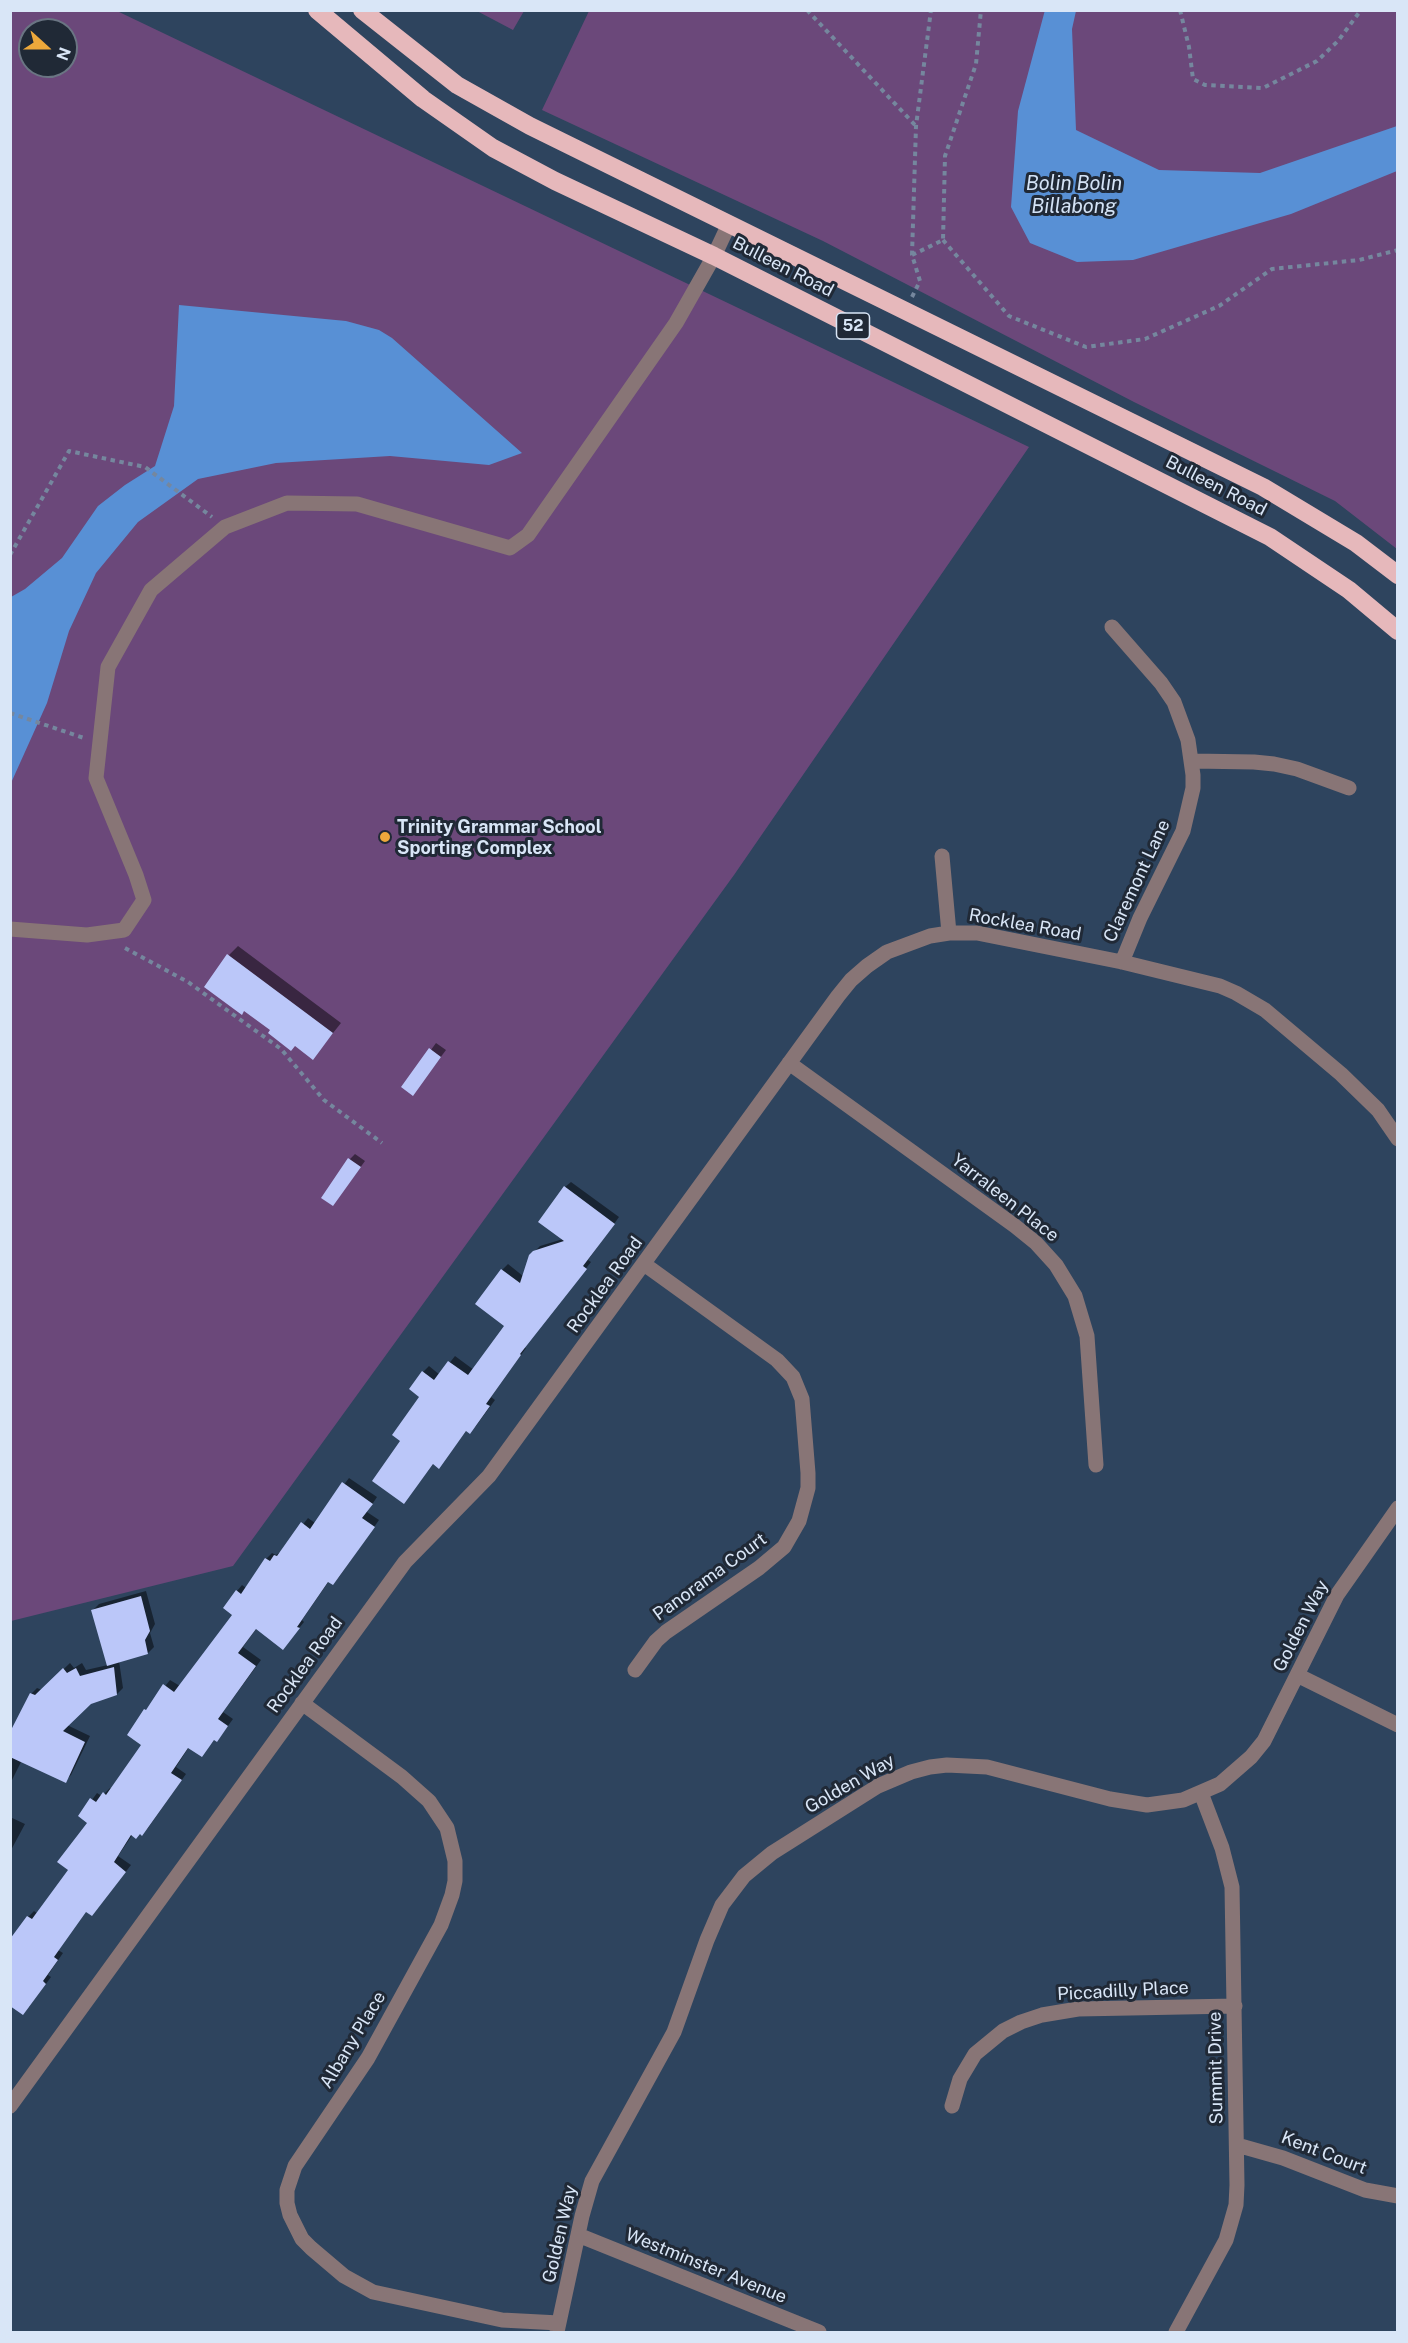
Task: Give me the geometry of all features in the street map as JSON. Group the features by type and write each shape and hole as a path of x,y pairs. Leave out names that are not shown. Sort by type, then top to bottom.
{"highway":[{"name":"Bulleen Road","path":"317,10 423,99 493,148 555,181 714,256 1270,537 1349,590 1398,631"},
{"name":"Bulleen Road","path":"362,10 457,85 530,126 1263,487 1356,543 1398,575"}],"street":[{"path":"10,929 87,935 124,930 144,900 96,778 108,668 151,590 225,526 287,503 357,504 510,548 528,535 676,323 714,256 729,224"},
{"name":"Claremont Lane","path":"1112,627 1161,683 1174,702 1183,721 1192,761 1193,788 1183,831 1136,925 1122,962"},
{"path":"1192,761 1274,764 1349,788"},
{"path":"942,856 948,933"},
{"name":"Rocklea Road","path":"10,2106 405,1562 489,1476 838,996 867,966 887,952 908,942 948,933 995,936 1207,982 1252,1001 1276,1019 1368,1098 1396,1130"},
{"name":"Yarraleen Place","path":"789,1063 1015,1226 1051,1259 1075,1296 1087,1336 1096,1465"},
{"name":"Panorama Court","path":"635,1670 656,1641 666,1632 759,1569 784,1547 799,1521 808,1488 802,1399 798,1387 786,1369 644,1264"},
{"name":"Golden Way","path":"558,2328 592,2181 674,2032 718,1913 731,1891 744,1876 772,1853 878,1786 911,1772 947,1765 1006,1770 1131,1803 1165,1803 1201,1793 1220,1784 1251,1757 1264,1741 1337,1595 1398,1508"},
{"path":"1297,1675 1398,1725"},
{"name":"Albany Place","path":"302,1703 402,1777 429,1801 447,1828 455,1861 455,1881 441,1925 374,2048 357,2077 295,2166 287,2190 290,2216 302,2239 344,2276 359,2286 396,2298 502,2320 558,2328"},
{"name":"Summit Drive","path":"1176,2332 1216,2260 1232,2223 1236,2205 1232,1887 1222,1848 1201,1793"},
{"name":"Piccadilly Place","path":"952,2106 960,2079 975,2054 1003,2031 1021,2022 1042,2015 1078,2009 1235,2006"},
{"name":"Kent Court","path":"1237,2145 1283,2158 1365,2190 1398,2196"},
{"name":"Westminster Avenue","path":"578,2235 819,2332"},
{"name":"Albany Place","path":"502,2320 533,2332"}],"path":[{"path":"807,10 916,126"},
{"path":"904,311 920,281 912,255 916,126 931,10"},
{"path":"981,10 976,64 945,156 943,240 1009,316 1086,347 1145,339 1219,306 1272,269 1359,260 1398,250"},
{"path":"1180,10 1189,47 1192,79 1205,85 1263,88 1317,61 1338,41 1361,10"},
{"path":"912,255 943,240"},
{"path":"10,555 69,451 145,466 225,526"},
{"path":"10,713 100,744"},
{"path":"106,933 113,942 189,982 281,1049 324,1100 382,1143"}],"shaded area":[{"path":"524,10 513,30 477,11"},
{"name":"Trinity Grammar School Sporting Complex","path":"11,11 117,11 1029,447 734,875 233,1566 11,1621"},
{"path":"589,11 1397,11 1397,549 1335,501 1134,402 823,241 542,110"}],"water":[{"name":"Bolin Bolin Billabong","path":"1045,10 1076,11 1072,29 1076,130 1159,170 1260,173 1397,126 1397,171 1291,214 1133,260 1077,262 1030,243 1011,207 1018,111"},
{"path":"179,305 346,321 379,330 392,338 522,453 489,465 390,456 276,463 198,479 138,522 96,573 69,631 47,703 11,783 11,597 25,589 62,558 98,506 155,466 174,406"}],"building":[{"path":"227,954 333,1033 313,1060 295,1046 291,1051 268,1033 270,1030 244,1011 242,1015 204,987"},
{"path":"429,1048 441,1057 413,1096 401,1087"},
{"path":"348,1158 361,1167 333,1206 321,1198"},
{"path":"564,1186 615,1224 583,1266 587,1269 520,1354 486,1404 490,1406 470,1434 466,1431 439,1469 433,1464 404,1504 372,1481 400,1441 392,1435 419,1397 409,1389 422,1371 434,1380 448,1361 468,1375 504,1326 475,1304 501,1269 520,1283 529,1255 533,1251 564,1241 538,1222"},
{"path":"342,1482 373,1504 362,1518 375,1527 333,1585 328,1582 297,1627 300,1628 283,1650 256,1629 238,1653 256,1666 218,1719 228,1726 217,1742 214,1740 202,1757 188,1748 171,1773 182,1780 142,1836 140,1834 136,1839 131,1835 114,1862 126,1872 92,1916 86,1912 54,1957 58,1960 43,1981 46,1984 23,2015 10,2006 10,1939 27,1916 32,1919 68,1870 57,1862 87,1823 78,1816 90,1798 96,1802 103,1792 106,1795 141,1745 127,1735 163,1684 174,1692 232,1615 223,1608 236,1590 241,1594 265,1558 270,1561 274,1555 277,1556 301,1522 310,1529"},
{"path":"141,1596 150,1631 145,1640 148,1654 107,1666 91,1610"},
{"path":"114,1667 117,1695 91,1704 63,1731 85,1742 66,1783 10,1757 10,1732 30,1693 35,1695 63,1668 67,1673 76,1668 80,1676"}],"place":[{"name":"Trinity Grammar School Sporting Complex","path":"385,837"}]}
